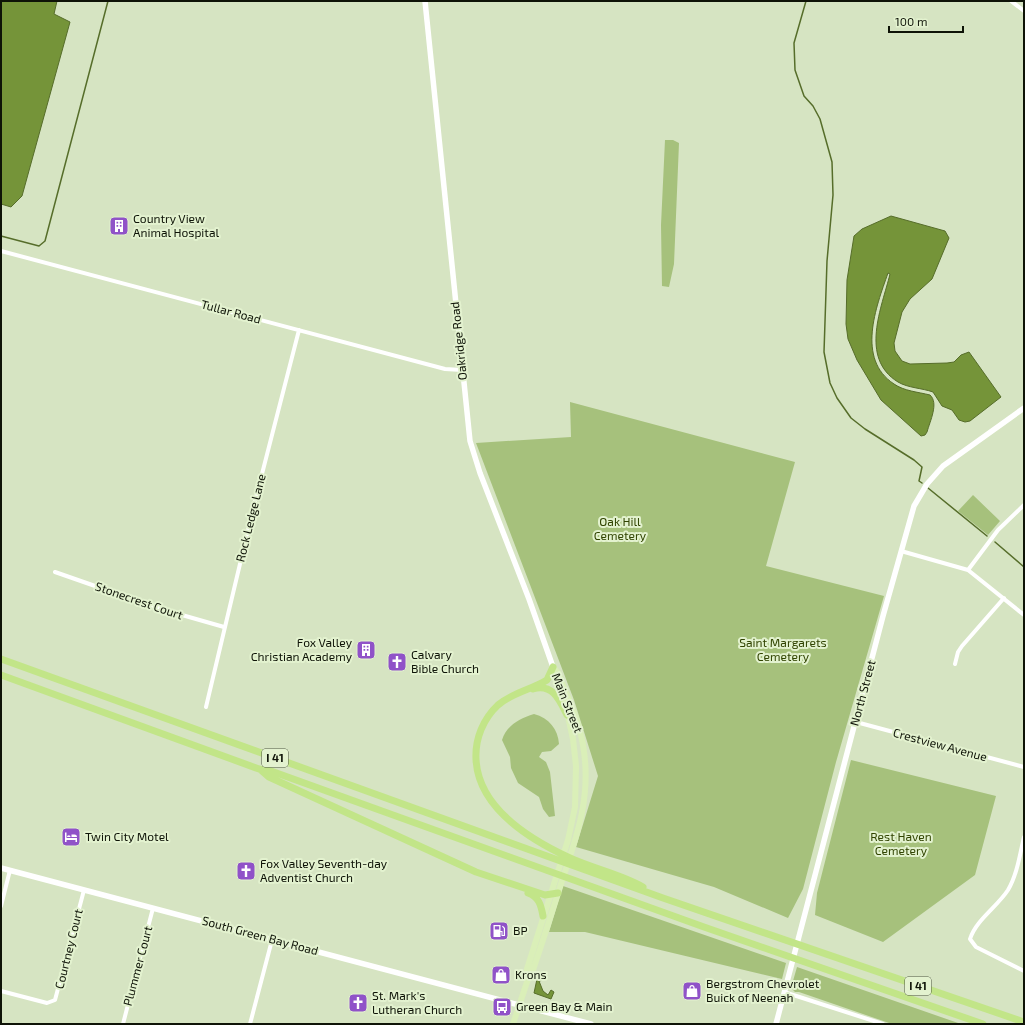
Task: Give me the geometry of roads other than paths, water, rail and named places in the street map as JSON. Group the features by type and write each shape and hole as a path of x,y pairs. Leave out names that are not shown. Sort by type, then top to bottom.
{"highway":[{"name":"I 41","path":"1,659 548,856 635,882 663,898 1024,1022"},
{"path":"553,668 547,680 510,697 492,712 481,729 476,754 478,774 485,789 501,812 520,828 550,849 581,865"},
{"name":"I 41","path":"1,674 544,870 983,1024"},
{"path":"510,697 536,688 547,689 557,695 567,715"},
{"path":"259,768 269,777 476,872 550,895 558,893"},
{"path":"476,872 483,877 533,895 540,903 543,916"}],"main road":[{"name":"Main Street","path":"527,982 527,969 569,834 575,800 576,766 573,739 553,668"},
{"name":"Main Street","path":"513,1024 527,982 533,970 581,820 586,783 583,744 579,729 558,673 553,668"}],"street":[{"name":"Oakridge Road","path":"425,1 468,426 474,455 529,599 553,668"},
{"path":"1011,1 1024,11"},
{"name":"Tullar Road","path":"1,250 445,369 462,370"},
{"name":"Rock Ledge Lane","path":"206,706 224,627 299,330"},
{"name":"North Street","path":"776,1024 914,506 934,476 953,458 1024,408"},
{"path":"968,570 998,530 1024,505"},
{"path":"901,551 968,570 1024,615"},
{"name":"Stonecrest Court","path":"55,572 161,609 224,627"},
{"path":"955,664 958,652 962,646 1004,598"},
{"name":"Crestview Avenue","path":"856,722 1024,767"},
{"path":"1024,837 1010,886 973,932 970,939 976,947 1024,971"},
{"name":"South Green Bay Road","path":"1,868 591,1024"},
{"path":"1,906 10,870"},
{"name":"Courtney Court","path":"1,991 47,1003 55,1000 84,890"},
{"name":"Plummer Court","path":"123,1024 154,908"},
{"path":"250,1024 272,940"},
{"path":"784,992 883,1024"}],"waterway":[{"path":"1,236 39,246 45,241 108,1"},
{"path":"806,1 794,43 795,70 804,96 813,106 820,119 832,162 833,195 827,261 824,352 830,383 837,398 851,418 865,429 914,460 922,467 919,481 922,483"},
{"path":"928,488 987,536"},
{"path":"995,542 1024,567"}],"place":[{"name":"Country View Animal Hospital","path":"119,226"},
{"name":"Fox Valley Christian Academy","path":"366,650"},
{"name":"Calvary Bible Church","path":"397,662"},
{"name":"Twin City Motel","path":"71,837"},
{"name":"Fox Valley Seventh-day Adventist Church","path":"246,871"},
{"name":"BP","path":"499,931"},
{"name":"Krons","path":"501,975"},
{"name":"Bergstrom Chevrolet Buick of Neenah","path":"692,991"},
{"name":"St. Mark's Lutheran Church","path":"358,1003"},
{"name":"Green Bay & Main","path":"502,1007"}],"park label":[{"name":"Oak Hill Cemetery","path":"620,529"},
{"name":"Saint Margarets Cemetery","path":"783,650"},
{"name":"Rest Haven Cemetery","path":"901,844"}]}
